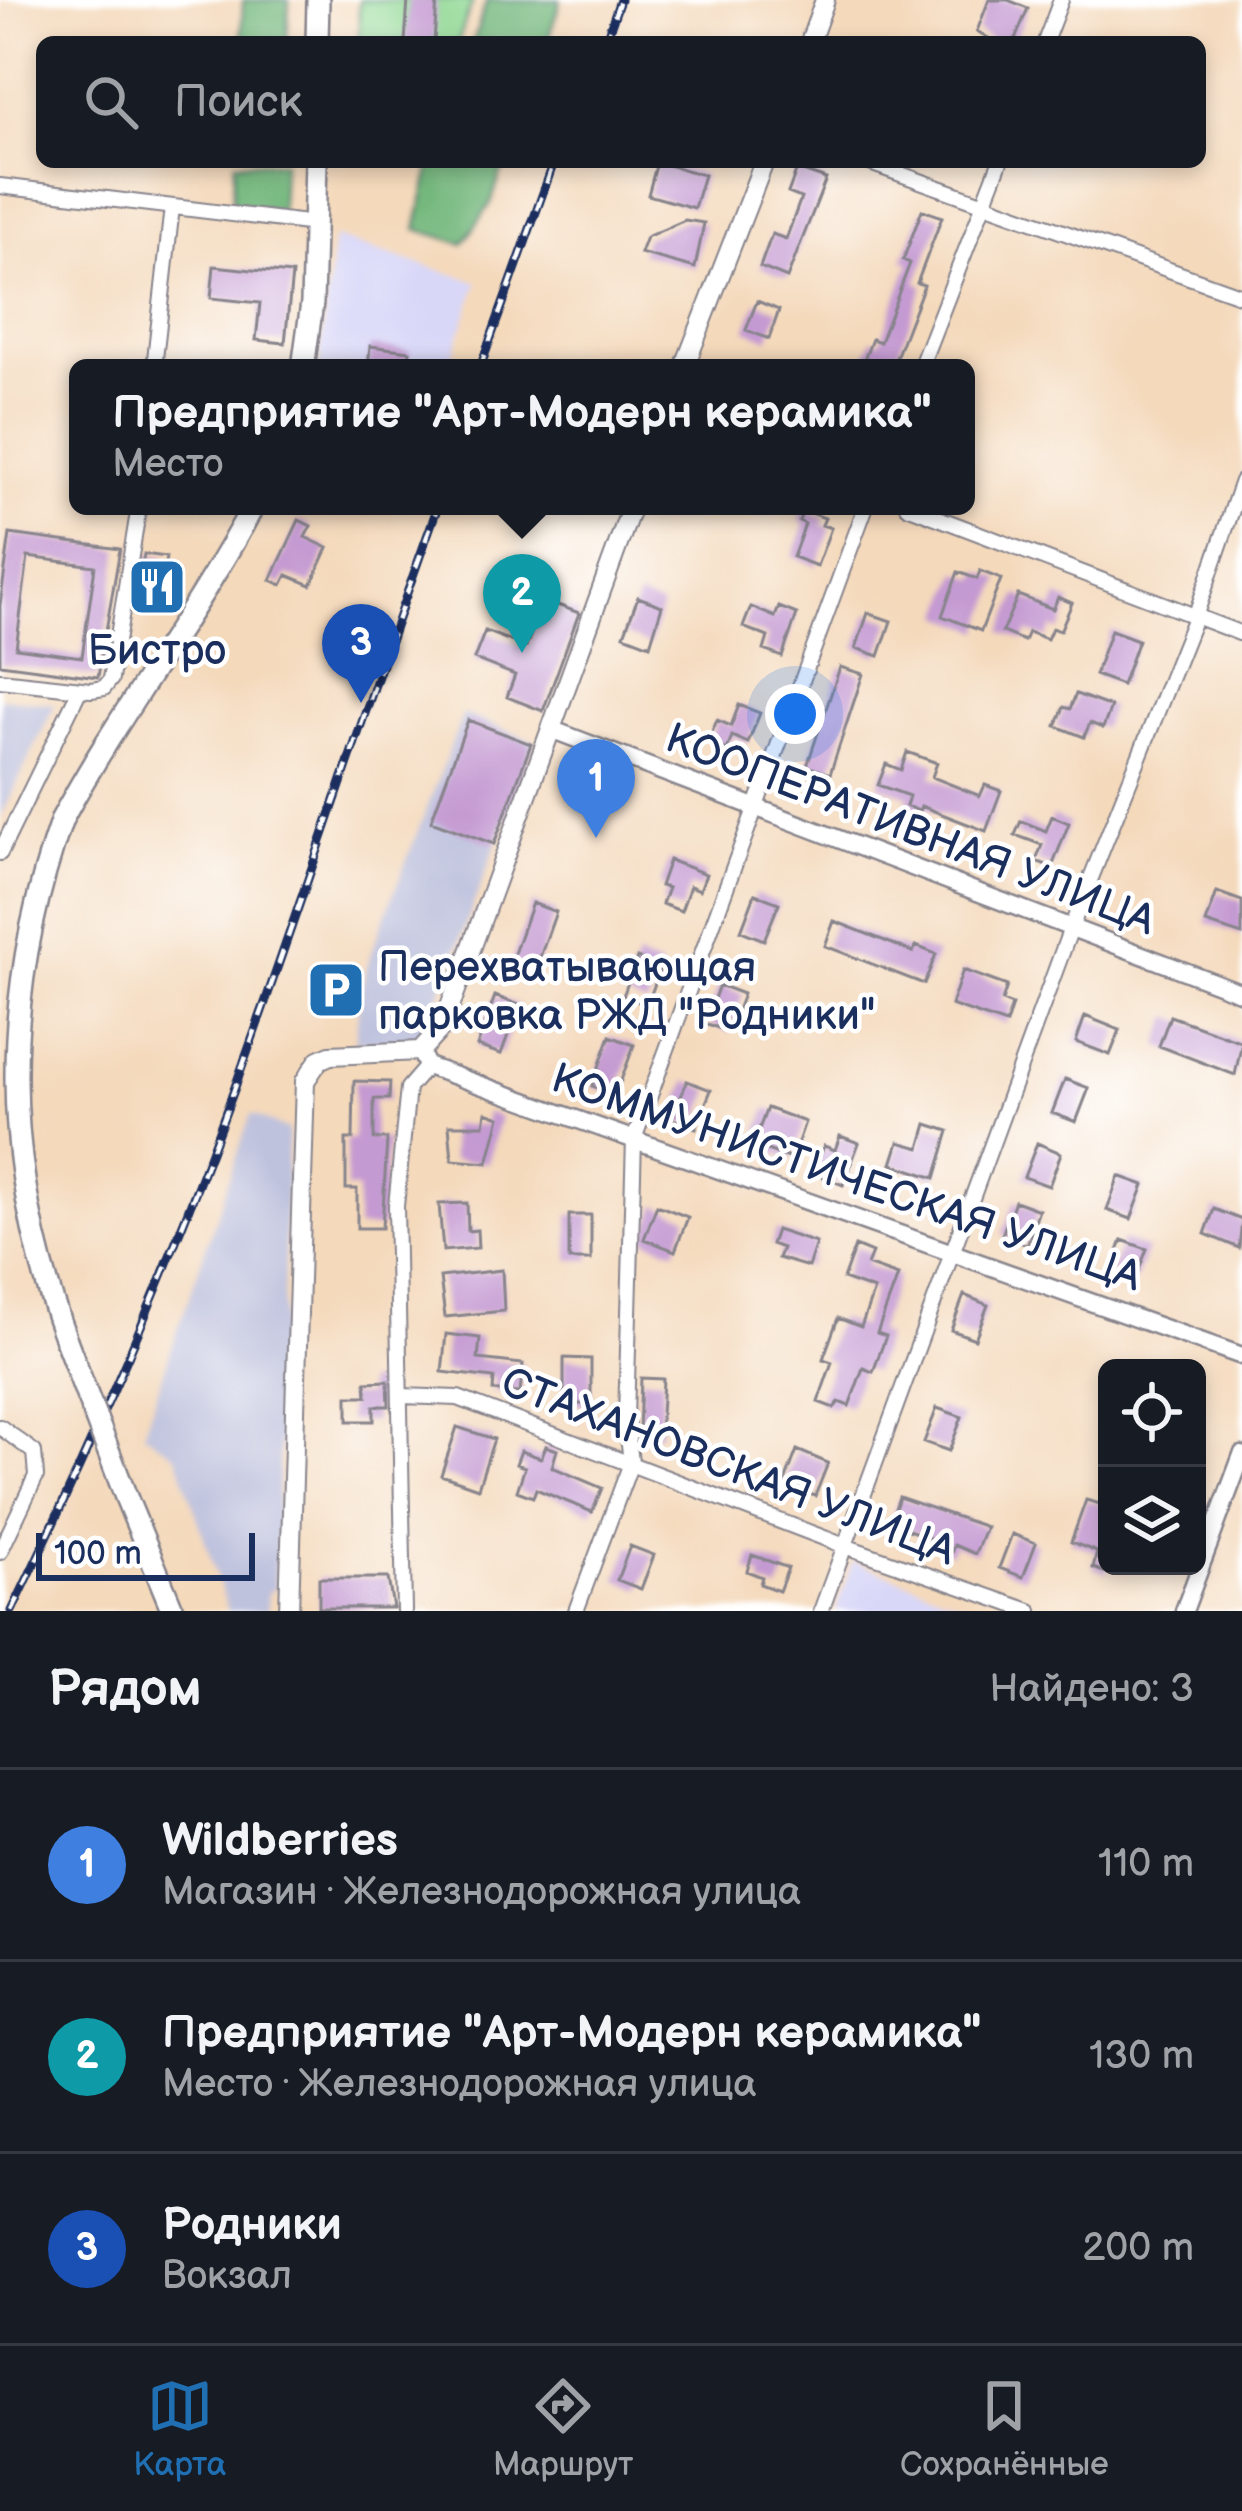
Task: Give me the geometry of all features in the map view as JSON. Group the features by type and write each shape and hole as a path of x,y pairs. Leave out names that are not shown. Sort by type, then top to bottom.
{"main road":[{"path":"317,36 318,0"},
{"path":"812,36 825,0"},
{"path":"304,359 312,303 316,168"},
{"path":"687,359 762,168"},
{"path":"172,1611 25,1228 4,1124 1,1036 14,944 34,881 61,822 212,583 248,515"},
{"path":"289,1611 305,1081 319,1060 331,1055 423,1059 443,1026 629,515"}],"street":[{"path":"1047,36 1061,0"},
{"path":"883,168 1242,296"},
{"path":"924,359 998,168"},
{"path":"0,186 315,224"},
{"path":"155,359 172,207"},
{"path":"821,1611 1071,928 1195,617 1242,481"},
{"path":"0,680 80,689 104,688 112,680 138,515"},
{"path":"576,1611 632,1463 626,1418 634,1139 863,515"},
{"path":"930,515 1242,634"},
{"path":"0,854 80,689"},
{"name":"КООПЕРАТИВНАЯ УЛИЦА","path":"554,730 1242,993"},
{"path":"404,1611 396,1206 408,1088 423,1059"},
{"name":"КОММУНИСТИЧЕСКАЯ УЛИЦА","path":"423,1059 1242,1356"},
{"name":"СТАХАНОВСКАЯ УЛИЦА","path":"402,1396 458,1398 845,1546 1030,1611"},
{"path":"0,1427 34,1452 35,1476 0,1552"},
{"path":"1184,1611 1242,1455"}],"shaded area":[{"path":"334,238 478,282 451,359 320,359"},
{"path":"0,698 55,704 0,819"},
{"path":"463,714 535,741 420,1036 395,1044 355,1042 360,992 371,952"},
{"path":"251,1114 288,1130 275,1588 268,1593 267,1611 228,1611 177,1456 143,1433"},
{"path":"853,1561 984,1611 835,1611"}],"green space":[{"path":"243,0 289,0 287,36 241,36"},
{"path":"359,0 473,0 460,36 359,36"},
{"path":"487,0 561,0 549,36 475,36"},
{"path":"235,168 283,168 281,211 232,204"},
{"path":"431,168 503,168 491,203 463,244 416,229"}],"building":[{"path":"408,0 437,0 434,36 405,36"},
{"path":"989,0 1008,0 1028,8 1016,36 985,36 977,31"},
{"path":"655,168 704,175 694,208 648,195"},
{"path":"797,169 826,179 787,278 760,267 772,234 786,239 801,198 788,193"},
{"path":"922,210 942,217 917,283 924,285 895,359 864,359 872,339 880,342 910,263 903,260"},
{"path":"685,220 704,223 695,268 640,253 646,237"},
{"path":"214,266 292,274 285,343 256,340 260,303 211,298"},
{"path":"757,301 779,310 769,339 746,330"},
{"path":"370,346 410,351 409,359 369,359"},
{"path":"801,515 817,515 825,518 822,525 831,528 817,566 793,557 805,524 799,521"},
{"path":"299,520 311,526 305,537 328,548 311,585 287,575 282,585 271,580"},
{"path":"10,534 120,549 98,677 0,664 0,605","holes":["28,557 95,566 82,657 16,648"]},
{"path":"144,554 166,557 160,593 138,590"},
{"path":"980,571 1001,579 981,631 942,616 958,572 977,579"},
{"path":"1018,595 1053,609 1058,597 1072,603 1060,631 1052,628 1047,639 1028,632 1024,641 1002,632"},
{"path":"638,597 662,606 650,645 624,635"},
{"path":"544,600 579,613 543,711 507,697 515,675 474,659 485,631 526,647"},
{"path":"751,607 775,617 779,607 797,614 782,657 764,650 768,637 743,627"},
{"path":"868,613 891,621 879,656 856,648"},
{"path":"1111,630 1138,640 1122,685 1095,675"},
{"path":"840,667 863,674 830,774 807,766"},
{"path":"1076,694 1111,707 1103,728 1090,723 1084,737 1056,726"},
{"path":"739,705 760,713 748,743 732,736 727,750 708,742 717,720 731,726"},
{"path":"468,720 531,744 494,844 431,821"},
{"path":"907,752 937,763 932,777 980,796 985,785 1001,791 986,831 921,806 919,811 906,806 909,796 878,785 886,764 901,770"},
{"path":"1052,816 1069,823 1052,867 1036,861 1042,845 1015,835 1021,821 1046,831"},
{"path":"669,860 706,874 700,890 690,886 681,911 662,904 668,888 660,886"},
{"path":"1217,892 1242,901 1242,935 1206,923"},
{"path":"755,894 779,903 764,940 741,931"},
{"path":"532,903 556,912 535,971 511,962"},
{"path":"834,921 913,952 916,946 936,954 924,984 825,946"},
{"path":"637,958 661,967 647,1005 623,996"},
{"path":"963,970 1007,986 1002,1001 1012,1005 1006,1024 951,1005"},
{"path":"719,985 743,994 729,1032 705,1023"},
{"path":"495,996 519,1005 501,1054 477,1046"},
{"path":"1085,1016 1120,1030 1110,1055 1076,1042"},
{"path":"1170,1016 1242,1042 1235,1075 1159,1046"},
{"path":"610,1036 634,1045 616,1094 592,1086"},
{"path":"1065,1079 1089,1088 1076,1122 1052,1113"},
{"path":"354,1081 390,1082 389,1099 374,1099 374,1139 387,1139 382,1228 357,1228 357,1189 346,1189 346,1139 353,1139"},
{"path":"687,1081 711,1090 696,1128 672,1119"},
{"path":"767,1108 805,1122 792,1159 753,1145"},
{"path":"486,1112 500,1117 488,1163 452,1160 449,1125 484,1125"},
{"path":"927,1124 949,1131 935,1178 892,1164 899,1142 920,1148"},
{"path":"840,1136 859,1143 843,1185 813,1173 824,1146 835,1150"},
{"path":"1037,1143 1061,1153 1049,1186 1024,1177"},
{"path":"1119,1176 1144,1185 1131,1219 1107,1210"},
{"path":"1015,1201 1039,1210 1027,1245 1002,1235"},
{"path":"467,1203 468,1231 477,1230 478,1248 443,1251 439,1204"},
{"path":"657,1205 688,1217 675,1251 644,1239"},
{"path":"1214,1209 1242,1220 1239,1248 1205,1234"},
{"path":"569,1215 591,1215 591,1260 569,1260"},
{"path":"776,1230 816,1243 808,1267 778,1258 782,1248 771,1244"},
{"path":"1122,1240 1147,1249 1134,1283 1110,1274"},
{"path":"855,1246 872,1253 867,1265 898,1276 877,1333 886,1336 873,1372 863,1368 849,1406 839,1402 834,1408 818,1402 832,1362 823,1359 838,1318 861,1327 874,1290 843,1279"},
{"path":"502,1270 504,1311 445,1317 440,1277"},
{"path":"964,1295 988,1305 975,1339 951,1330"},
{"path":"446,1334 480,1338 478,1359 523,1364 520,1393 493,1391 494,1378 442,1372"},
{"path":"564,1358 591,1359 591,1404 564,1404"},
{"path":"641,1378 663,1379 660,1434 639,1433"},
{"path":"388,1381 389,1406 374,1406 374,1421 348,1421 348,1396 367,1396 366,1382"},
{"path":"937,1408 962,1417 949,1451 924,1442"},
{"path":"457,1427 494,1439 478,1488 441,1475"},
{"path":"546,1446 557,1450 552,1467 602,1488 592,1512 536,1489 533,1497 517,1491 525,1467 516,1464 521,1451 541,1458"},
{"path":"797,1450 828,1463 815,1496 784,1484"},
{"path":"899,1497 986,1527 975,1554 954,1545 951,1553 928,1544 930,1538 890,1523"},
{"path":"1086,1500 1098,1503 1098,1570 1093,1568 1097,1552 1071,1542"},
{"path":"1012,1534 1036,1543 1023,1577 999,1568"},
{"path":"630,1546 654,1555 641,1589 617,1580"},
{"path":"752,1555 788,1568 779,1591 760,1584 762,1577 747,1571"},
{"path":"319,1578 388,1578 393,1608 319,1608"}],"railway":[{"path":"607,36 620,0"},
{"path":"483,359 552,168"},
{"path":"12,1611 111,1397 201,1179 435,515"}],"place":[{"name":"Бистро","path":"157,587"},
{"name":"Предприятие \"Арт-Модерн керамика\"","path":"522,653"},
{"name":"Родники","path":"361,703"},
{"name":"Wildberries","path":"596,838"},
{"name":"Перехватывающая парковка РЖД \"Родники\"","path":"336,990"}]}
